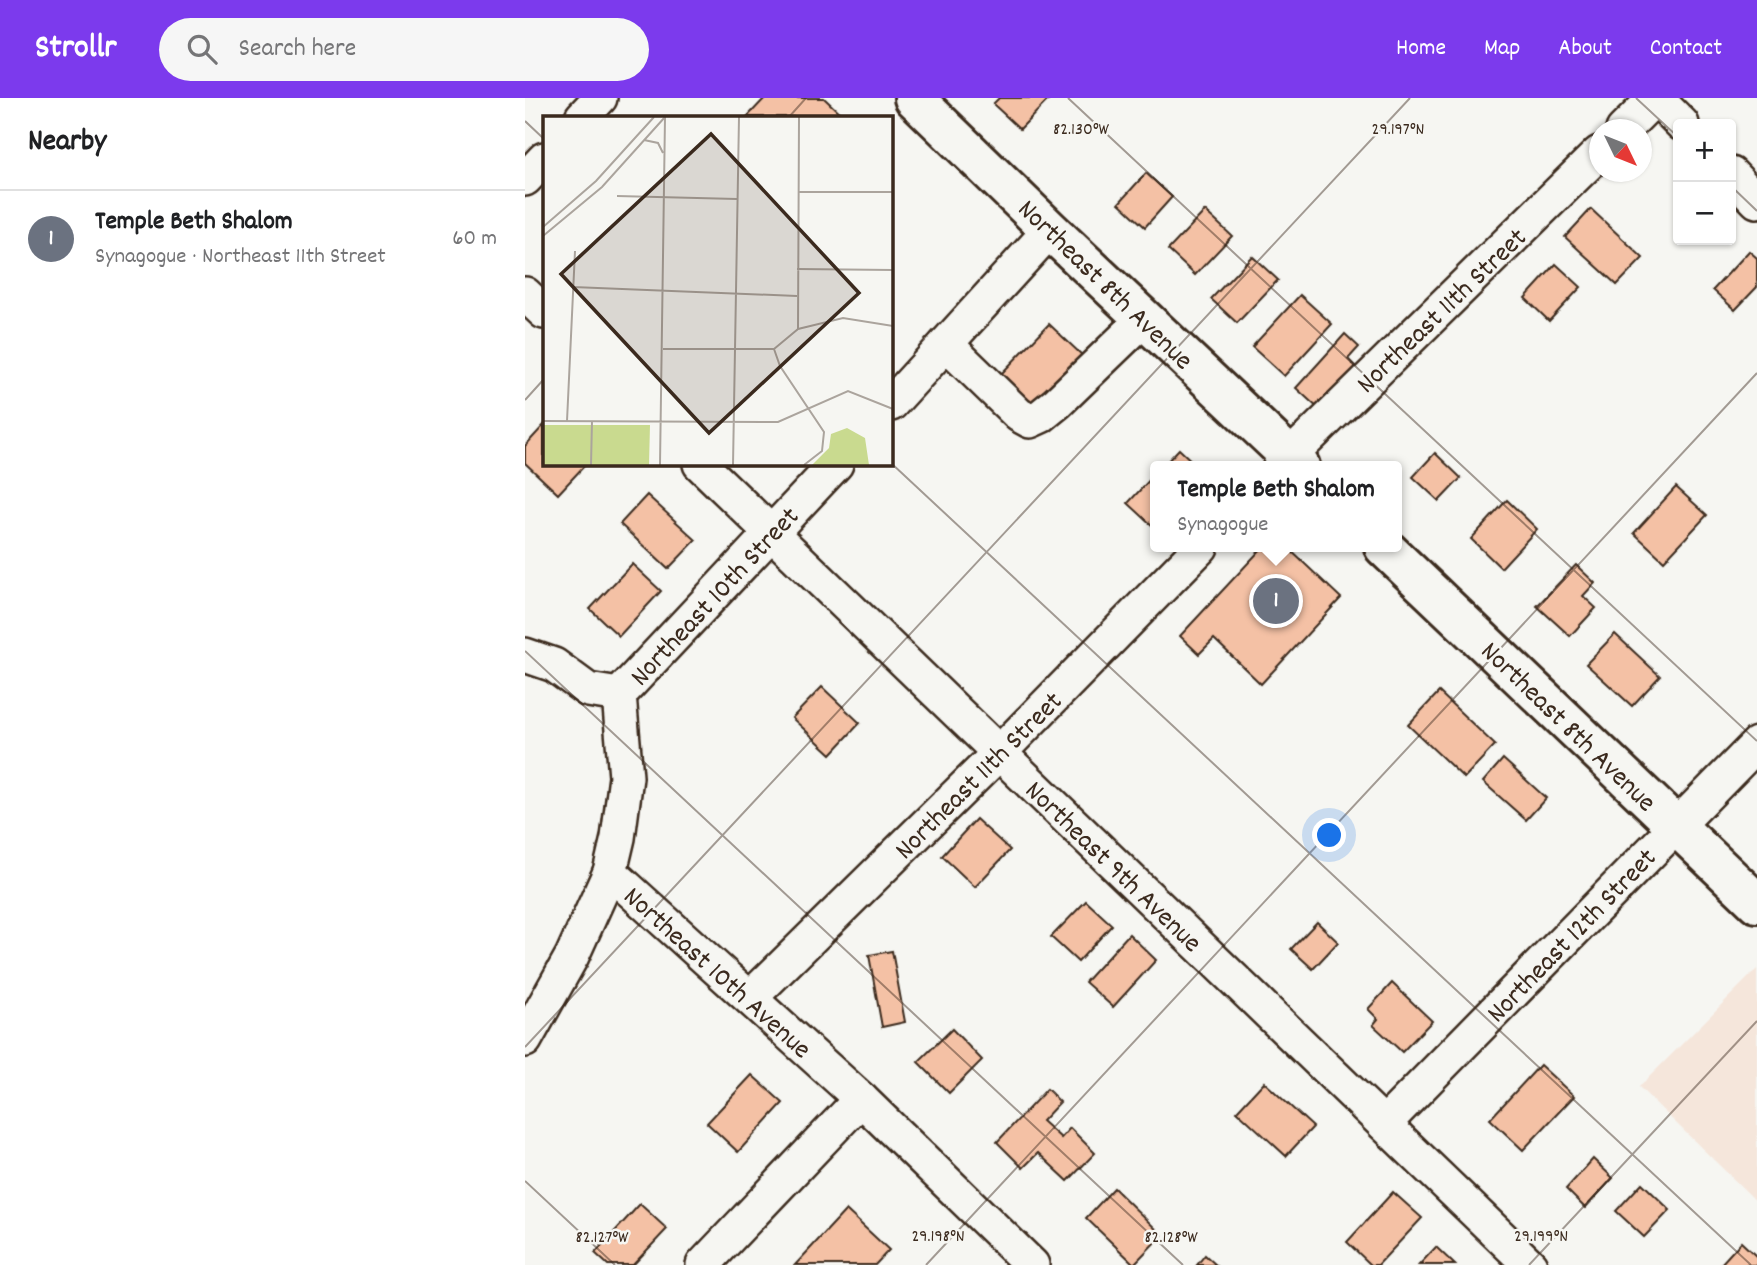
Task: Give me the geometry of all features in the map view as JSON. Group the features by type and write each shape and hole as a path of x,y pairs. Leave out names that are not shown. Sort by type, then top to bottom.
{"main road":[{"name":"Northeast 8th Avenue","path":"914,98 1145,319 1288,461"},
{"name":"Northeast 8th Avenue","path":"1389,552 1757,903"}],"street":[{"path":"583,116 600,98"},
{"path":"1634,119 1656,98 1677,119"},
{"path":"525,180 543,160"},
{"name":"Northeast 11th Street","path":"1292,461 1589,163"},
{"path":"1736,179 1757,201"},
{"path":"893,402 1050,230"},
{"path":"525,294 543,311"},
{"path":"946,344 1019,415 1030,421 1057,403 1145,319"},
{"name":"Northeast 9th Avenue","path":"702,466 1530,1265"},
{"name":"Northeast 10th Street","path":"619,695 834,466"},
{"name":"Northeast 11th Street","path":"750,998 999,753 1196,552"},
{"path":"525,655 554,665 588,690 619,695"},
{"name":"Northeast 10th Avenue","path":"619,695 626,777 618,838 610,872 861,1099 1021,1261"},
{"name":"Northeast 12th Street","path":"1384,1124 1757,744"},
{"path":"525,1040 572,956 610,872"},
{"path":"703,1265 861,1099"}],"shaded area":[{"path":"1757,969 1757,1202 1639,1087"}],"building":[{"path":"765,98 824,98 843,116 748,116"},
{"path":"999,98 1050,98 1020,129 993,104"},
{"path":"1146,173 1172,197 1145,227 1119,203"},
{"path":"1591,209 1643,258 1617,285 1565,237"},
{"path":"1205,211 1232,236 1195,275 1168,250"},
{"path":"1749,251 1757,258 1757,287 1735,310 1713,290"},
{"path":"1252,256 1278,280 1237,323 1211,299"},
{"path":"1556,264 1581,287 1549,321 1525,298"},
{"path":"1300,295 1332,324 1284,376 1252,347"},
{"path":"1049,324 1083,356 1036,407 1001,374"},
{"path":"1345,334 1359,347 1348,359 1358,369 1320,410 1296,388"},
{"path":"543,426 543,466 584,466 558,494 525,463 525,446"},
{"path":"1179,449 1192,461 1168,461"},
{"path":"1435,453 1461,478 1439,501 1413,477"},
{"path":"1150,479 1150,523 1128,503"},
{"path":"1676,487 1707,515 1664,561 1634,533"},
{"path":"647,495 696,540 668,569 620,524"},
{"path":"1507,500 1537,529 1501,568 1471,539"},
{"path":"1258,552 1292,552 1341,598 1261,684 1214,639 1199,654 1180,636"},
{"path":"632,564 661,591 619,636 590,609"},
{"path":"1576,565 1595,583 1583,596 1596,608 1570,636 1537,606"},
{"path":"1615,634 1660,676 1632,706 1586,664"},
{"path":"822,687 860,723 831,754 792,718"},
{"path":"1439,692 1495,745 1464,778 1408,725"},
{"path":"1503,759 1546,798 1526,820 1483,782"},
{"path":"976,819 1010,850 975,887 942,856"},
{"path":"1086,901 1112,925 1078,962 1051,937"},
{"path":"1317,922 1338,942 1313,969 1291,949"},
{"path":"1129,934 1156,960 1113,1007 1085,982"},
{"path":"892,951 905,1022 882,1027 869,955"},
{"path":"1392,983 1432,1021 1402,1052 1373,1025 1378,1019 1368,1009"},
{"path":"952,1029 982,1060 949,1093 918,1062"},
{"path":"1540,1065 1574,1096 1523,1150 1490,1119"},
{"path":"752,1075 783,1103 738,1152 707,1123"},
{"path":"1264,1082 1313,1127 1286,1156 1237,1111"},
{"path":"1047,1089 1060,1102 1042,1121 1061,1138 1070,1128 1095,1153 1068,1181 1038,1153 1023,1168 997,1142"},
{"path":"1593,1159 1613,1178 1585,1208 1566,1189"},
{"path":"1642,1183 1670,1210 1644,1237 1616,1211"},
{"path":"1114,1188 1162,1235 1134,1264 1086,1218"},
{"path":"1393,1192 1422,1218 1378,1265 1371,1265 1347,1242"},
{"path":"640,1204 667,1229 633,1265 608,1265 595,1253"},
{"path":"846,1210 889,1250 875,1265 795,1265"},
{"path":"1741,1242 1757,1257 1757,1265 1720,1265"},
{"path":"1436,1247 1455,1265 1419,1265"},
{"path":"1205,1255 1216,1265 1197,1265"}],"place":[{"name":"Temple Beth Shalom","path":"1276,601"}]}
